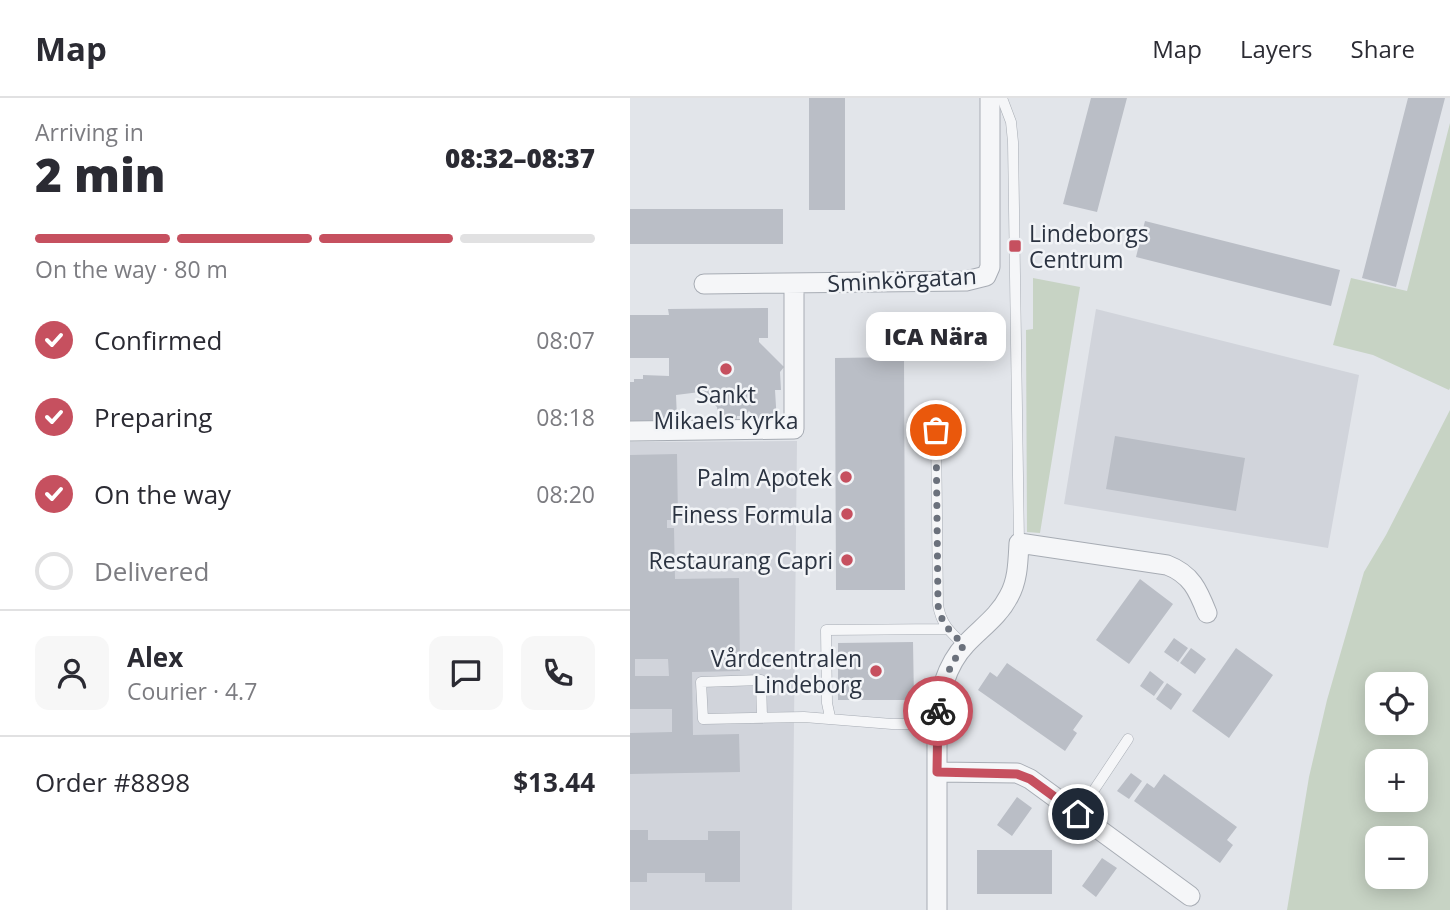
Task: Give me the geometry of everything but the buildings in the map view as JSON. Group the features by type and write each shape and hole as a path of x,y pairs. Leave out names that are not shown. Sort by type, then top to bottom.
{"street":[{"name":"Sminkörgatan","path":"800,283 966,281 986,276 990,267 990,98"},
{"path":"630,431 794,429 800,283 704,284"},
{"path":"937,910 937,723 940,694 952,663 964,645 994,618 1010,595 1016,579 1019,543 1167,565 1181,570 1197,588 1207,613"},
{"path":"937,772 1017,774 1030,779 1190,896"}],"lane":[{"path":"1002,98 1011,122 1013,142 1019,543"},
{"path":"936,430 938,605 946,629 964,645"},
{"path":"830,717 827,703 826,630 946,629"},
{"path":"762,718 761,680 701,682 703,719 830,717 892,724 937,723"},
{"path":"1078,814 1128,739"}],"shaded area":[{"path":"1096,309 1359,375 1328,548 1064,504"},
{"path":"797,441 792,910 630,910 630,442"}],"green space":[{"path":"1450,123 1449,390 1373,355 1333,345 1351,278 1407,291"},
{"path":"1033,278 1080,287 1040,533 1027,532 1026,330 1033,329"},
{"path":"1450,410 1450,910 1287,910 1309,777 1327,700 1364,572"}],"way so far":[{"path":"936,430 938,605 946,629 964,645 952,663 940,694 938,711"}],"place":[{"name":"Lindeborgs Centrum","path":"1015,246"},
{"name":"Sankt Mikaels kyrka","path":"726,369"},
{"name":"ICA Nära","path":"936,430"},
{"name":"Palm Apotek","path":"846,477"},
{"name":"Finess Formula","path":"847,514"},
{"name":"Restaurang Capri","path":"847,560"},
{"name":"Vårdcentralen Lindeborg","path":"876,671"}],"route":[{"path":"938,711 937,772 1017,774 1030,779 1078,814"}]}
